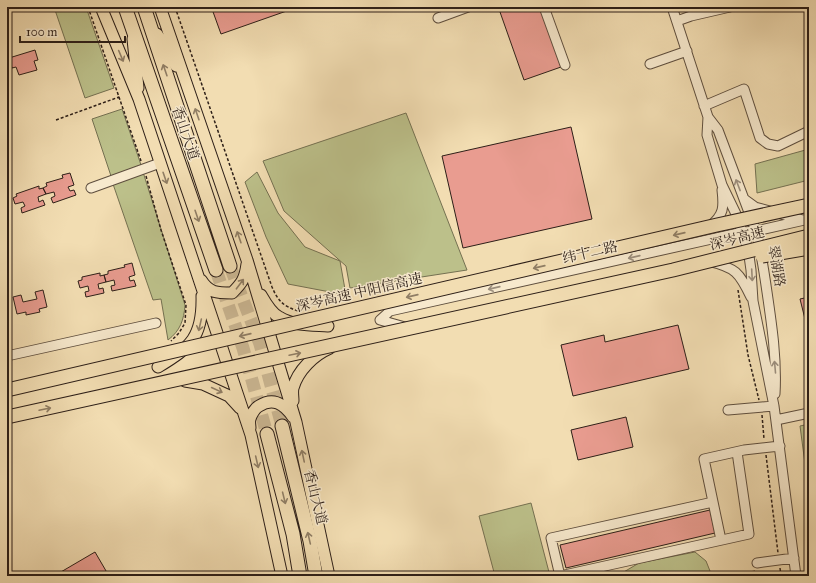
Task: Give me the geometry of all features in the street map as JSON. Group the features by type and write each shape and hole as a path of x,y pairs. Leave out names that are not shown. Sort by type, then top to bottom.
{"highway":[{"name":"香山大道","path":"125,7 216,270"},
{"name":"香山大道","path":"144,7 230,266"},
{"path":"717,225 809,199"},
{"name":"深岑高速","path":"717,225 809,205"},
{"name":"深岑高速 中阳信高速","path":"7,390 717,225"},
{"name":"深岑高速","path":"673,270 809,236"},
{"path":"7,417 673,270 809,248"},
{"name":"香山大道","path":"282,426 310,541 316,576"},
{"path":"267,434 293,534 300,576"}],"main road":[{"path":"101,7 139,99 251,435 282,576"},
{"path":"160,7 247,260 296,422 329,576"},
{"path":"148,20 187,85"},
{"path":"131,24 139,99"},
{"path":"200,281 206,288 218,293 232,293 242,283 246,274 247,260"},
{"path":"158,367 178,354 193,340 198,331 201,317 200,281"},
{"path":"255,287 267,305 278,317 306,325 328,326"},
{"path":"292,410 293,388 299,375 311,360 323,351 343,342"},
{"path":"185,380 203,384 229,396 242,410"},
{"path":"251,435 250,419 256,408 266,402 274,402 287,408 296,422"}],"street":[{"path":"438,18 468,7"},
{"path":"544,7 565,65"},
{"name":"翠湖路","path":"672,7 708,117 718,130 756,231 760,246 772,322 776,375 774,406"},
{"path":"677,21 691,16 730,7"},
{"path":"650,64 687,51"},
{"path":"704,106 744,89 760,138 768,144 778,146 809,131"},
{"name":"翠湖路","path":"708,117 707,135 722,185 736,214 748,249 752,270 753,301 774,406 780,446 796,576"},
{"path":"91,188 160,163"},
{"path":"688,244 715,222 722,213 724,201 722,185"},
{"path":"744,199 755,207 807,219"},
{"name":"纬十二路","path":"701,260 404,328 380,320 390,311 742,232 756,231 807,219"},
{"path":"701,260 809,236"},
{"path":"766,289 766,265 775,254 809,240"},
{"path":"701,260 732,269 742,279 753,301"},
{"path":"7,356 156,323"},
{"path":"728,410 774,406"},
{"path":"776,420 809,413"},
{"path":"721,540 704,459 737,452 780,446"},
{"path":"713,502 551,538 560,576 749,534 737,452"},
{"path":"757,563 794,558"}],"path":[{"path":"88,7 144,169 161,230 186,306 185,323 172,341 167,343"},
{"path":"175,7 272,286 277,298 285,305 302,312"},
{"path":"56,120 119,97"},
{"path":"737,287 748,355 761,408 781,576"}],"green space":[{"path":"54,7 86,7 114,88 85,98"},
{"path":"122,109 141,165 111,176 92,119"},
{"path":"406,113 467,270 350,288 346,266 284,211 263,161"},
{"path":"809,149 809,180 757,193 755,164"},
{"path":"143,172 185,305 181,325 176,333 168,340 161,299 153,300 113,184"},
{"path":"257,172 278,213 305,247 340,261 346,295 288,284 266,237 245,182"},
{"path":"809,424 809,494 800,426"},
{"path":"531,503 550,576 495,576 479,516"},
{"path":"695,552 706,561 712,576 617,576 639,563"}],"building":[{"path":"219,7 298,7 221,34 212,9"},
{"path":"515,7 540,7 561,67 524,80 500,12"},
{"path":"35,50 38,60 34,61 37,70 19,75 16,67 12,68 9,58"},
{"path":"9,58 12,68 7,70 7,59"},
{"path":"571,127 592,219 463,248 442,156"},
{"path":"70,173 74,185 68,187 70,191 74,190 76,195 53,203 51,198 55,196 54,192 46,194 43,188 47,186 46,183 63,178 62,175"},
{"path":"39,186 39,189 43,188 46,194 38,197 39,202 43,200 45,205 22,213 21,208 25,206 23,202 15,204 13,198 17,196 16,194"},
{"path":"132,263 135,275 129,277 130,281 134,280 136,286 112,291 111,286 115,285 114,280 106,282 104,275 108,274 108,271 125,267 124,265"},
{"path":"100,273 100,276 104,275 106,282 98,284 99,289 103,288 104,293 86,297 85,292 89,291 88,286 80,288 78,281 82,280 82,277"},
{"path":"43,290 47,307 39,309 40,312 26,315 26,312 17,314 13,297 21,295 23,302 37,299 35,292"},
{"path":"809,297 809,330 808,331 800,299"},
{"path":"678,325 689,369 573,396 561,345 604,335 605,342"},
{"path":"626,417 633,447 578,460 571,430"},
{"path":"710,510 715,533 566,568 560,545"},
{"path":"95,552 109,576 54,576"},
{"path":"755,571 756,576 725,576"}],"tunnel":[{"path":"230,266 260,344 282,426"},
{"path":"216,270 243,348 267,434"}]}
